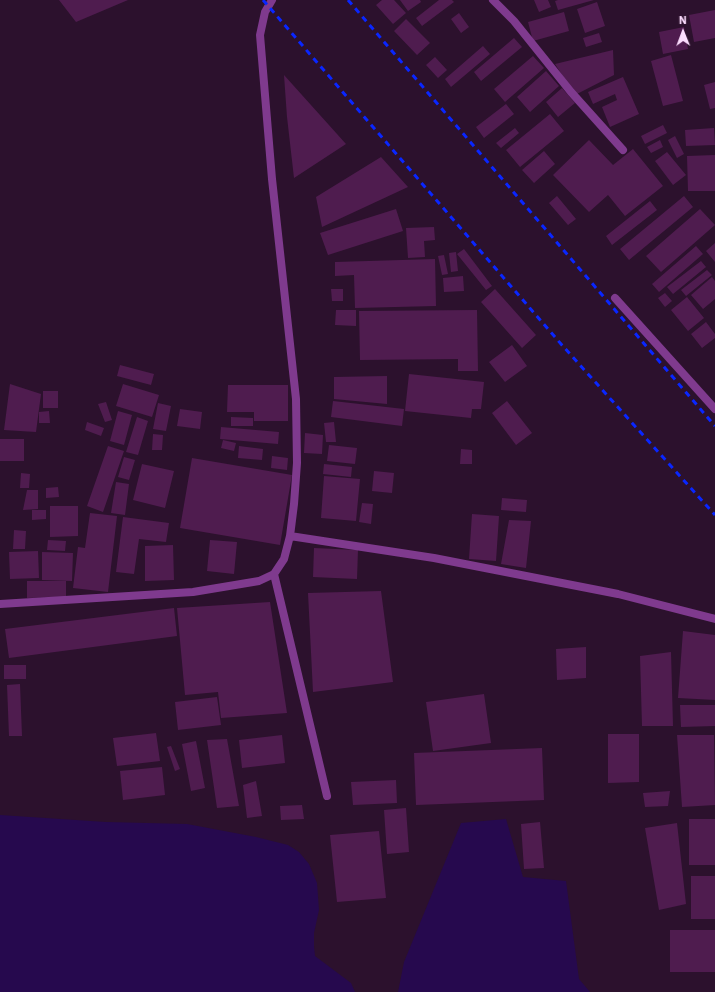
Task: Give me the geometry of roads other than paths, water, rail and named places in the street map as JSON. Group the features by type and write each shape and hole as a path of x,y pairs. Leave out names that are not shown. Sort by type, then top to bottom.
{"street":[{"path":"0,604 193,592 259,581 274,574 284,559 290,536 297,462 296,399 272,179 260,35 265,12 272,0"},
{"path":"493,0 514,21 571,92 624,150"},
{"path":"615,298 715,409"},
{"path":"290,536 442,559 618,594 715,620"},
{"path":"274,574 327,796"}],"railway":[{"path":"263,0 561,344 715,515"},
{"path":"348,0 715,426"}]}
